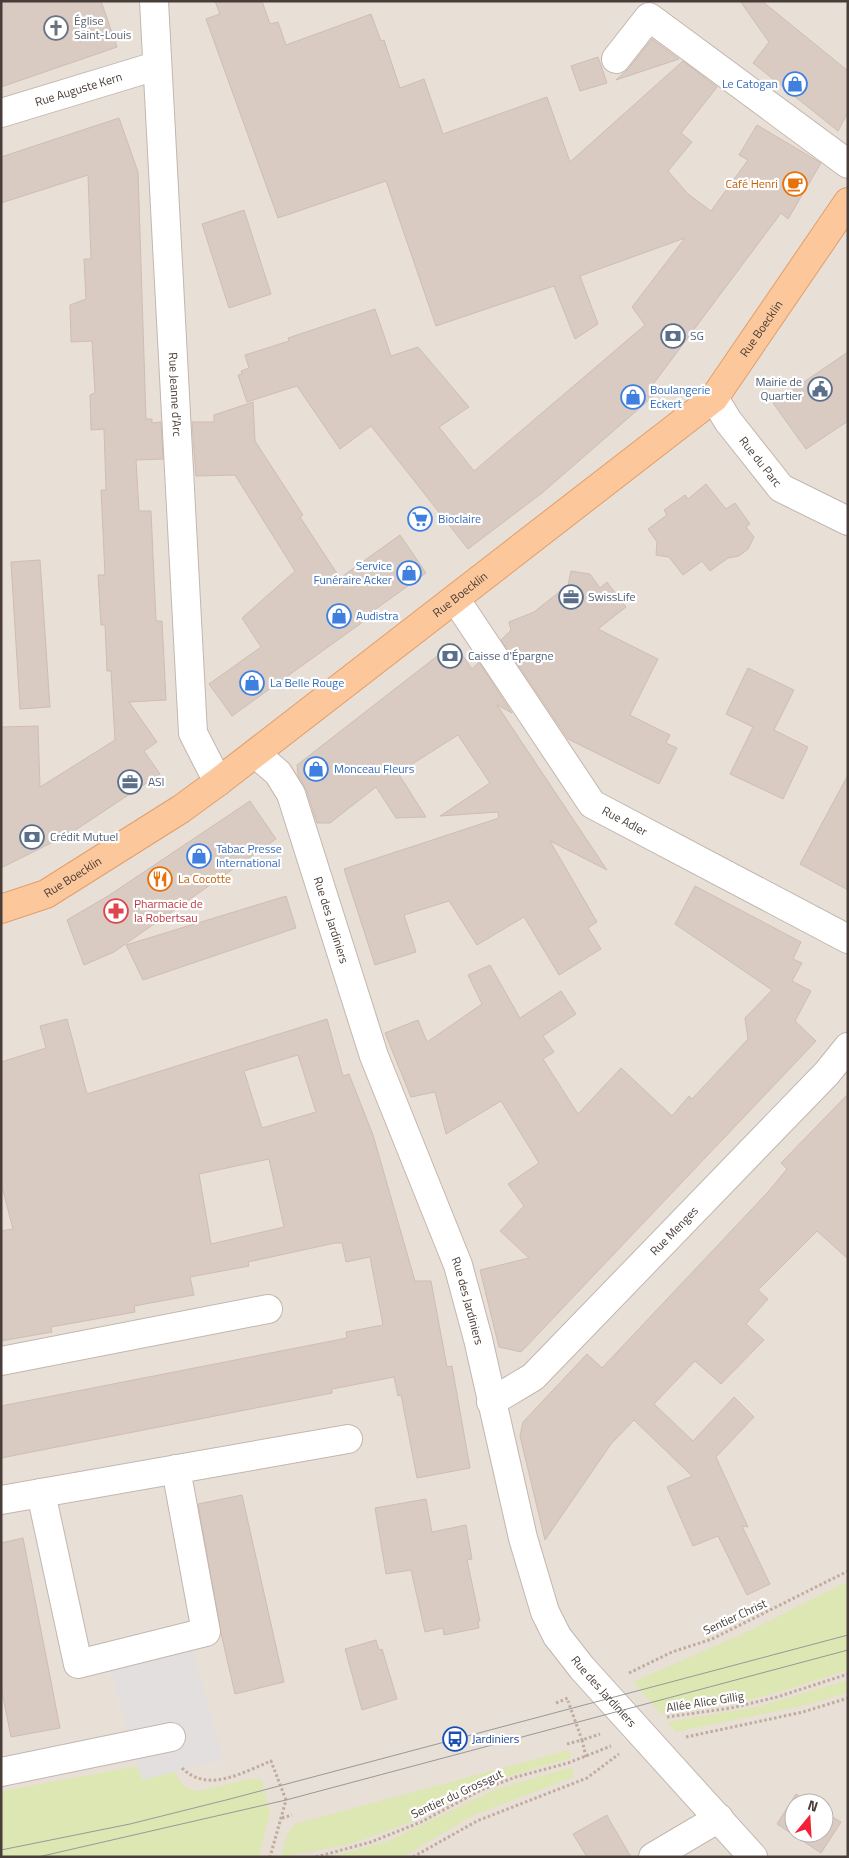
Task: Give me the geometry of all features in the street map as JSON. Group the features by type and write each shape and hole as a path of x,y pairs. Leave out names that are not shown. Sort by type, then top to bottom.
{"main road":[{"name":"Rue Boecklin","path":"1,909 46,894 181,809 256,754 456,600 714,398 848,202"}],"street":[{"name":"Rue Jeanne d'Arc","path":"154,1 192,733 218,782"},
{"path":"616,59 649,17 848,164"},
{"name":"Rue Auguste Kern","path":"1,113 156,66"},
{"name":"Rue du Parc","path":"714,398 728,421 781,488 848,521"},
{"name":"Rue Adler","path":"456,600 592,804 848,939"},
{"name":"Rue des Jardiniers","path":"256,754 278,773 291,794 374,1056 458,1265 478,1338 523,1538 545,1612 557,1636 601,1687 639,1739 719,1818 753,1857"},
{"name":"Rue Menges","path":"491,1402 533,1377 827,1073 848,1047"},
{"path":"1,1361 268,1309"},
{"path":"1,1500 348,1439"},
{"path":"41,1493 78,1664 206,1632 176,1469"},
{"path":"1,1772 171,1737"},
{"path":"652,1857 719,1818"}],"path":[{"name":"Sentier Christ","path":"601,1687 672,1652 712,1639 848,1571"},
{"name":"Allée Alice Gillig","path":"639,1739 731,1708 776,1697 848,1674"},
{"path":"568,1698 586,1757"},
{"name":"Allée Alice Gillig","path":"567,1744 582,1740 639,1739 803,1712 848,1698"},
{"name":"Sentier du Grossgut","path":"316,1857 371,1842 421,1822 481,1790 516,1777 586,1757 624,1740 639,1739"},
{"path":"413,1857 477,1821 587,1778 639,1739"},
{"path":"182,1768 197,1779 217,1781 271,1761 286,1800 270,1857"},
{"path":"277,1776 282,1775"},
{"path":"282,1818 292,1815"}],"shaded area":[{"path":"1,1 848,1 848,1857 1,1857"},
{"path":"192,1650 224,1759 142,1780 110,1669"}],"green space":[{"path":"848,1581 848,1670 783,1691 727,1705 661,1714 633,1682 749,1631"},
{"path":"848,1680 848,1692 811,1704 676,1732 667,1722 757,1707"},
{"path":"569,1750 571,1758 486,1783 418,1819 385,1832 347,1845 281,1857 287,1835 294,1824"},
{"path":"138,1766 142,1780 174,1771 184,1785 199,1791 254,1778 262,1780 270,1814 259,1857 1,1857 1,1791"},
{"path":"572,1767 574,1777 474,1815 403,1857 329,1857 388,1841 494,1790"}],"building":[{"name":"Église Saint-Louis","path":"1,1 101,1 117,47 1,87"},
{"path":"215,1 262,1 270,24 278,22 286,45 371,14 381,41 384,40 400,88 424,79 443,134 547,97 570,162 683,61 717,87 681,133 692,142 668,171 688,194 711,211 748,160 739,155 757,125 821,163 788,219 781,213 651,387 657,393 542,493 468,549 371,426 340,449 297,386 247,402 238,375 242,374 241,371 249,368 245,355 289,341 288,338 375,309 391,356 418,347 469,407 439,427 474,471 645,325 632,307 685,238 580,276 598,324 575,339 554,286 436,326 386,181 278,218 206,19 220,14"},
{"path":"740,1 762,1 848,71 848,112 838,131 753,63 769,42"},
{"path":"652,39 679,59 616,80 628,69"},
{"path":"598,57 607,83 580,91 571,66"},
{"path":"119,118 138,172 146,419 152,419 152,423 161,422 163,459 136,460 139,511 151,511 156,621 162,621 166,700 129,702 157,742 144,751 160,774 71,833 1,868 1,727 38,726 40,787 115,740 111,671 107,671 105,625 101,625 98,575 105,575 101,490 106,490 104,429 91,430 90,395 95,393 92,341 71,342 70,305 86,299 84,259 91,259 88,175 1,203 1,157"},
{"path":"244,210 271,294 229,308 202,224"},
{"name":"Mairie de Quartier","path":"848,352 848,421 806,449 773,403"},
{"path":"253,402 255,441 303,515 300,517 340,578 400,535 426,573 366,616 367,619 232,716 209,684 261,647 242,618 295,571 235,475 196,476 192,422 214,422 214,415"},
{"path":"706,484 726,509 735,503 750,524 746,527 754,537 748,549 739,556 728,558 710,571 702,561 683,575 669,557 656,555 657,542 648,529 667,515 664,510 685,495 688,499"},
{"path":"40,560 50,707 20,709 11,562"},
{"path":"571,571 590,574 600,588 607,582 626,607 598,629 658,659 630,715 670,735 666,743 677,748 659,784 568,739 501,640 511,630 509,622 534,612 568,585"},
{"path":"454,643 472,669 479,662 512,713 497,705 607,870 550,841 597,922 588,928 601,949 559,975 524,917 477,945 449,901 404,915 416,952 375,965 344,869 499,818 498,812 440,816 490,783 458,735 398,773 426,817 396,818 376,787 330,823 317,823 306,789 298,775 297,765"},
{"path":"748,668 794,690 774,730 808,747 783,799 730,774 753,727 726,714"},
{"path":"848,775 848,890 800,864"},
{"path":"250,801 276,839 114,952 84,965 67,920 108,896"},
{"path":"695,886 801,942 793,959 802,963 792,981 811,991 795,1021 816,1041 521,1352 499,1347 480,1270 529,1258 500,1231 524,1206 508,1184 539,1163 501,1101 446,1134 435,1092 411,1097 385,1033 418,1020 427,1042 482,1004 468,975 490,965 520,1018 561,991 576,1014 543,1036 554,1052 543,1059 578,1114 621,1068 672,1116 689,1096 692,1099 748,1039 745,1018 772,990 675,924"},
{"path":"286,896 296,928 143,980 126,945"},
{"path":"67,1019 87,1094 327,1019 343,1076 349,1074 373,1135 415,1281 431,1281 447,1367 452,1366 470,1468 417,1478 401,1395 398,1396 394,1377 332,1389 332,1393 1,1458 1,1406 347,1338 346,1332 383,1325 370,1257 346,1262 342,1243 335,1243 248,1262 249,1266 190,1277 194,1295 134,1306 135,1312 51,1327 52,1332 1,1341 1,1231 13,1229 1,1183 1,1062 46,1048 40,1026","holes":["298,1055 316,1112 262,1128 244,1071","269,1159 284,1227 211,1244 199,1174"]},
{"path":"848,1094 848,1259 817,1231 758,1290 768,1299 746,1324 764,1340 721,1384 695,1361 654,1404 693,1441 734,1397 754,1417 716,1457 748,1527 742,1526 770,1584 747,1595 718,1536 693,1546 667,1487 692,1476 634,1420 611,1444 545,1540 520,1436 523,1422 587,1354 602,1368 768,1192 787,1169 781,1163"},
{"path":"242,1495 284,1682 235,1694 221,1633 198,1504"},
{"path":"426,1499 432,1532 466,1525 472,1559 467,1560 480,1621 478,1621 479,1628 444,1635 443,1628 425,1632 411,1570 386,1574 375,1508"},
{"path":"23,1538 60,1728 11,1737 1,1687 1,1543"},
{"path":"376,1640 379,1650 382,1649 397,1699 362,1710 345,1649"},
{"path":"784,1813 784,1829 777,1824"},
{"path":"607,1815 631,1857 587,1857 573,1834"},
{"path":"834,1818 841,1822 834,1833"},
{"path":"806,1843 827,1843 821,1853"}],"tram line":[{"path":"1,1850 130,1824 230,1799 848,1635"},
{"path":"38,1857 286,1800 848,1650"}],"place":[{"name":"Église Saint-Louis","path":"56,28"},
{"name":"Le Catogan","path":"795,84"},
{"name":"Café Henri","path":"795,184"},
{"name":"SG","path":"673,336"},
{"name":"Mairie de Quartier","path":"820,389"},
{"name":"Boulangerie Eckert","path":"633,397"},
{"name":"Bioclaire","path":"420,519"},
{"name":"Service Funéraire Acker","path":"409,573"},
{"name":"SwissLife","path":"571,597"},
{"name":"Audistra","path":"339,616"},
{"name":"Caisse d'Épargne","path":"450,656"},
{"name":"La Belle Rouge","path":"252,683"},
{"name":"Monceau Fleurs","path":"316,769"},
{"name":"ASI","path":"130,782"},
{"name":"Crédit Mutuel","path":"32,837"},
{"name":"Tabac Presse International","path":"199,856"},
{"name":"La Cocotte","path":"160,879"},
{"name":"Pharmacie de la Robertsau","path":"116,911"},
{"name":"Jardiniers","path":"455,1739"}]}
